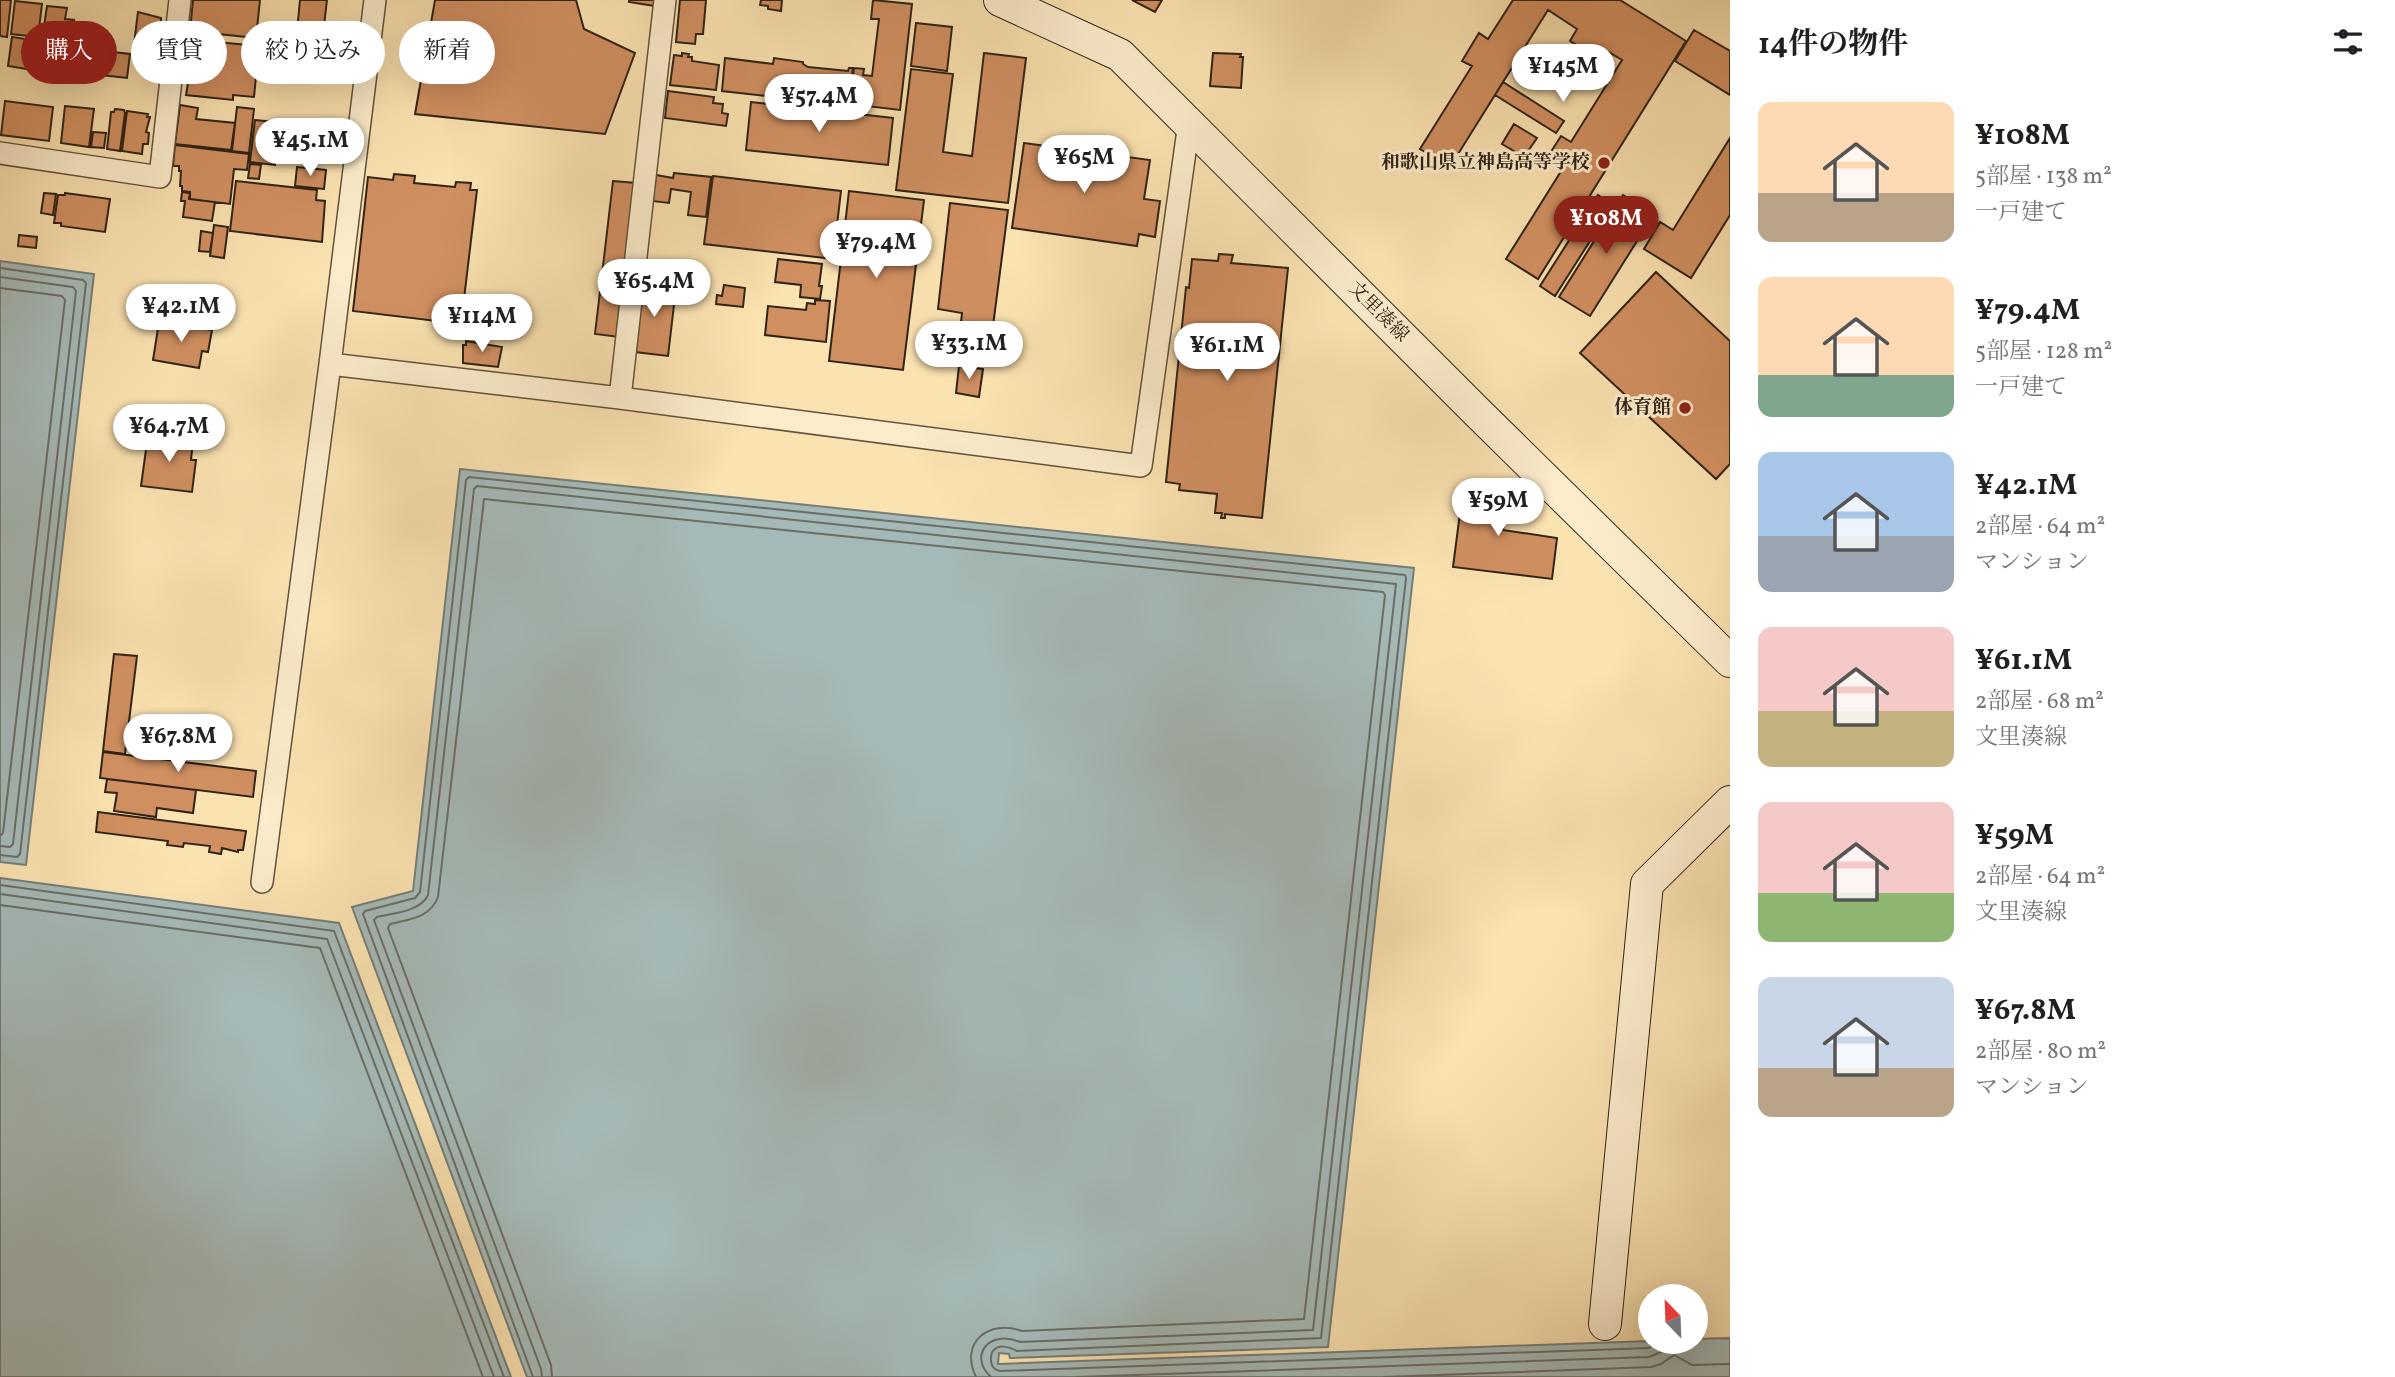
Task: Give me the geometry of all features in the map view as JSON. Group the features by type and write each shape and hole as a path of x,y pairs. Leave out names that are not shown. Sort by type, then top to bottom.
{"main road":[{"name":"文里湊線","path":"1000,0 1120,55 1730,661"},
{"path":"1605,1324 1647,884 1730,802"}],"street":[{"path":"0,153 160,177 180,0"},
{"path":"262,882 375,0"},
{"path":"620,397 666,0"},
{"path":"330,364 620,397 1140,466 1189,123"}],"water":[{"path":"0,261 94,274 26,865 0,862"},
{"path":"460,469 1414,568 1328,1347 1010,1358 1009,1354 999,1353 998,1364 1638,1341 1638,1354 1708,1354 1708,1339 1730,1338 1730,1377 527,1377 352,907 413,891"},
{"path":"0,878 339,923 511,1377 0,1377"}],"building":[{"path":"0,0 11,0 7,37 0,36"},
{"path":"193,0 260,0 258,21 241,21 241,36 227,35 227,21 191,21"},
{"path":"300,0 327,0 325,21 298,21"},
{"path":"435,0 576,0 584,29 635,53 605,134 415,114 420,84 495,84 495,21 431,21"},
{"path":"629,0 656,0 655,6"},
{"path":"680,0 706,0 703,34 696,34 695,44 676,42"},
{"path":"761,0 782,0 781,11 760,5"},
{"path":"873,0 912,4 900,110 849,104 854,68 864,69 863,75 872,76 879,19 871,19"},
{"path":"1132,0 1162,0 1155,12"},
{"path":"1513,0 1620,0 1686,41 1538,279 1506,259 1563,168 1547,158 1561,136 1571,142 1622,60 1602,48 1596,57 1570,41 1577,29 1548,10 1450,167 1420,149 1472,66 1462,61 1479,33 1488,39"},
{"path":"15,1 42,4 40,21 21,21 21,35 11,34"},
{"path":"47,6 67,8 65,19 74,20 74,21 45,21"},
{"path":"138,12 161,18 161,21 137,21"},
{"path":"916,23 952,27 947,71 911,66"},
{"path":"1694,30 1730,51 1730,95 1675,61"},
{"path":"12,37 21,38 21,68 8,66"},
{"path":"227,43 241,44 241,84 255,84 254,97 233,95 233,100 186,95 188,84 227,84"},
{"path":"117,52 130,54 127,78 117,77"},
{"path":"682,53 689,54 688,57 692,57 692,61 719,65 716,90 670,85 674,55 682,56"},
{"path":"984,53 1026,58 1008,203 896,190 911,69 953,74 943,152 972,156"},
{"path":"1213,53 1241,54 1241,88 1210,86"},
{"path":"725,58 773,64 774,58 803,62 808,67 848,71 853,68 848,105 722,91"},
{"path":"1503,82 1564,121 1556,133 1495,95"},
{"path":"668,91 714,97 713,103 723,104 722,113 728,114 726,126 665,118"},
{"path":"5,101 53,107 49,141 1,135"},
{"path":"751,102 893,118 888,165 746,150"},
{"path":"180,105 198,108 196,119 235,123 231,150 175,144"},
{"path":"65,106 94,109 89,147 61,143"},
{"path":"237,107 254,109 249,153 232,151"},
{"path":"115,109 124,110 125,113 120,151 107,149 111,112"},
{"path":"127,111 148,114 147,117 150,117 146,132 149,133 148,144 143,144 142,154 122,151"},
{"path":"255,120 334,128 331,157 276,151 275,165 250,162"},
{"path":"1514,124 1537,138 1524,157 1502,144"},
{"path":"93,132 106,133 104,148 91,147"},
{"path":"1730,138 1730,215 1691,278 1644,249 1660,222 1673,230"},
{"path":"1024,143 1150,160 1144,199 1160,201 1155,237 1139,234 1137,246 1012,228"},
{"path":"175,145 249,154 247,170 234,169 230,204 190,199 190,192 182,191 181,171 179,166 173,166"},
{"path":"250,164 261,165 259,179 248,178"},
{"path":"297,167 326,170 324,189 295,186"},
{"path":"674,173 711,177 706,217 688,215 691,192 671,189 669,203 652,201 656,175 673,178"},
{"path":"394,174 415,176 414,183 455,187 456,182 471,183 470,190 477,190 461,324 353,311 368,177 393,180"},
{"path":"713,176 841,191 833,259 704,244"},
{"path":"236,181 317,190 316,200 325,201 322,242 230,231"},
{"path":"613,181 636,183 619,337 595,334"},
{"path":"849,191 924,200 903,370 829,361"},
{"path":"182,192 190,193 189,199 215,202 212,221 183,217 185,201 181,201"},
{"path":"44,193 56,194 53,215 41,213"},
{"path":"65,193 110,199 105,232 54,223 58,195"},
{"path":"1598,195 1613,205 1555,296 1540,286"},
{"path":"1623,195 1654,214 1590,316 1559,297"},
{"path":"950,203 1008,210 993,326 961,322 962,313 938,309"},
{"path":"214,225 228,227 224,258 210,256"},
{"path":"201,231 213,233 210,252 199,251"},
{"path":"19,235 37,237 36,248 18,246"},
{"path":"1219,254 1233,255 1231,263 1288,268 1262,518 1225,514 1225,518 1221,518 1222,513 1215,513 1217,494 1179,490 1180,484 1166,482 1186,287 1189,288 1192,259 1218,261"},
{"path":"778,259 822,264 820,299 800,297 801,285 775,282"},
{"name":"体育館","path":"1656,272 1730,341 1730,464 1716,479 1580,353"},
{"path":"641,275 660,277 658,295 673,297 668,356 635,352"},
{"path":"724,285 745,288 743,307 716,304 717,295 722,296"},
{"path":"164,287 217,296 212,329 159,320"},
{"path":"815,300 830,301 826,342 765,335 768,306 806,310 807,303 815,304"},
{"path":"159,322 212,330 208,352 202,351 199,368 153,360"},
{"path":"466,341 502,347 498,367 463,363 463,345 466,345"},
{"path":"959,366 983,369 979,397 956,393"},
{"path":"148,435 193,441 191,460 196,460 192,492 141,486"},
{"path":"1464,482 1502,486 1499,506 1506,507 1503,530 1557,538 1552,579 1453,567"},
{"path":"114,654 137,656 125,754 103,751"},
{"path":"103,752 256,771 253,797 100,778"},
{"path":"107,779 196,790 193,813 157,808 156,817 114,811 117,793 105,792"},
{"path":"98,812 246,831 243,850 238,852 222,848 221,854 209,852 210,846 184,843 183,847 167,845 168,841 96,832"}],"place":[{"name":"和歌山県立神島高等学校","path":"1604,163"},
{"name":"体育館","path":"1685,408"}]}
